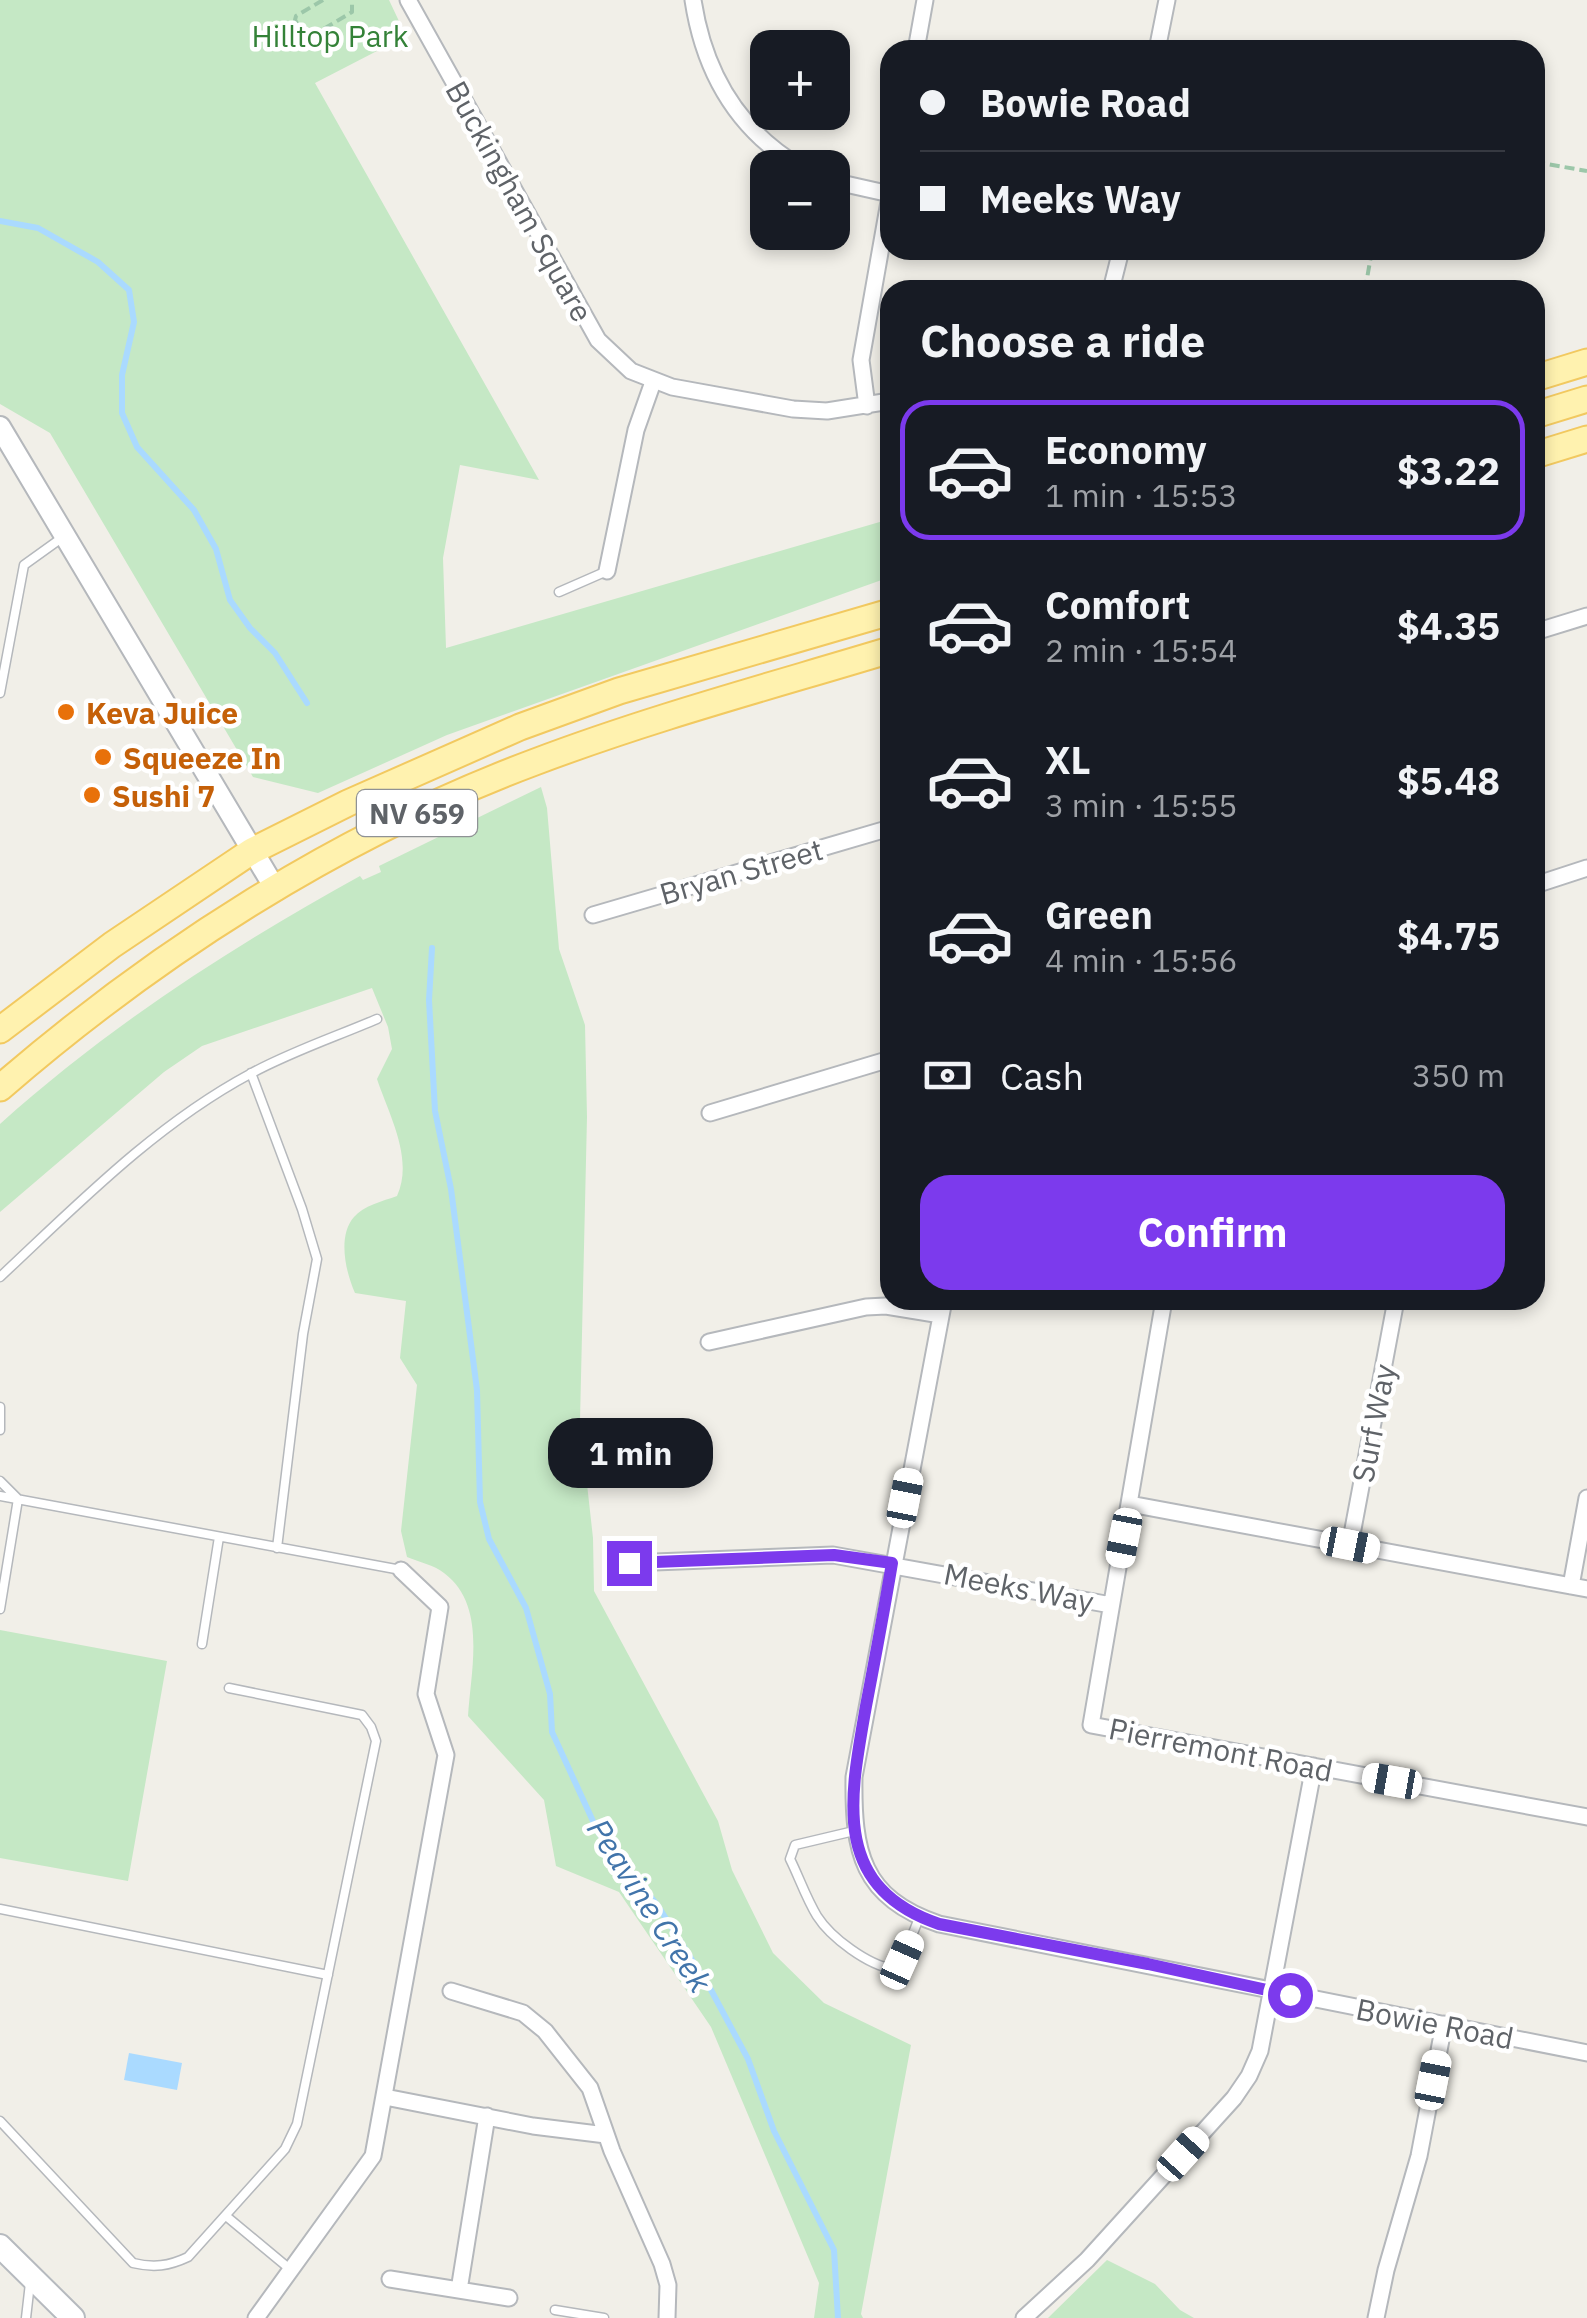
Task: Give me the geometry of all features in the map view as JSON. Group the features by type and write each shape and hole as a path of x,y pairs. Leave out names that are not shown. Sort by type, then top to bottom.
{"main road":[{"path":"1545,375 1587,362"},
{"path":"1545,412 1587,399"},
{"path":"1545,452 1587,439"},
{"name":"NV 659","path":"0,1030 112,944 252,850 348,803 520,727 619,691 880,615"},
{"name":"NV 659","path":"0,1088 120,991 208,931 433,805 532,763 644,723 880,653"},
{"path":"0,2246 73,2318"}],"street":[{"name":"Buckingham Square","path":"408,0 598,340 613,357 653,382"},
{"path":"694,0 702,45 720,87 738,115 777,150"},
{"path":"918,40 925,0"},
{"path":"1160,40 1167,0"},
{"path":"850,185 880,193"},
{"path":"867,406 861,360 880,252"},
{"path":"607,571 636,430 653,382 793,409 828,411 880,403"},
{"path":"0,428 276,890"},
{"path":"1545,629 1587,616"},
{"name":"Bryan Street","path":"593,914 880,831"},
{"path":"1545,881 1587,870"},
{"path":"710,1112 880,1062"},
{"path":"709,1342 880,1306"},
{"name":"Bowie Road","path":"942,1310 854,1777 854,1831 865,1868 878,1888 896,1905 920,1918 1587,2053"},
{"path":"1111,1604 1162,1310"},
{"name":"Surf Way","path":"1350,1545 1394,1310"},
{"path":"1130,1504 1579,1588 1587,1498"},
{"name":"Meeks Way","path":"629,1563 834,1555 1111,1604"},
{"path":"256,2318 373,2156 385,2097 446,1756 426,1694 440,1607 401,1570"},
{"name":"Pierremont Road","path":"1111,1604 1091,1725 1587,1818"},
{"path":"1024,2318 1087,2260 1234,2098 1249,2076 1260,2050 1314,1766"},
{"path":"451,1991 522,2014 546,2031 590,2088 606,2136 662,2264 668,2284 667,2318"},
{"path":"1376,2318 1419,2156 1444,2024"},
{"path":"385,2097 606,2136"},
{"path":"459,2290 487,2116"},
{"path":"390,2279 509,2298"}],"lane":[{"path":"0,693 24,564 64,537"},
{"path":"559,592 607,571"},
{"path":"0,1277 175,1120 251,1072 377,1019"},
{"path":"251,1072 317,1259 303,1334 277,1548"},
{"path":"0,1408 0,1430"},
{"path":"0,1481 18,1500"},
{"path":"0,1496 401,1570"},
{"path":"0,1609 18,1500"},
{"path":"202,1644 219,1537"},
{"path":"0,2121 133,2263 149,2267 171,2265 188,2257 285,2149 297,2124 376,1742 371,1726 362,1716 229,1688"},
{"path":"854,1831 791,1850 790,1858 817,1916 828,1930 878,1967 893,1969 902,1960 920,1918"},
{"path":"0,1909 328,1974"},
{"path":"226,2216 291,2270"},
{"path":"26,2318 31,2277"},
{"path":"556,2310 604,2318"}],"path":[{"path":"323,0 296,16 294,20 304,34 312,36 352,12 352,0"},
{"path":"1545,164 1587,172"}],"green space":[{"name":"Hilltop Park","path":"0,0 389,0 406,36 315,83 539,480 460,465 443,558 446,648 880,522 880,581 447,735 318,793 253,777 50,433 0,404"},
{"path":"541,787 547,808 559,949 585,1025 587,1117 580,1421 593,1538 594,1591 718,1821 732,1870 773,1953 824,2003 911,2045 863,2318 814,2318 819,2283 711,2027 619,1892 556,1866 544,1800 468,1716 473,1639 466,1602 458,1586 444,1573 407,1557 401,1531 417,1385 400,1358 406,1301 355,1293 344,1244 354,1217 397,1196 402,1182 398,1137 377,1079 392,1049 388,1027 372,988 202,1046 164,1072 0,1212 0,1124 84,1054 172,990 312,903 360,876 363,880 381,872 379,866"},
{"path":"0,1630 167,1661 128,1881 0,1858"},
{"path":"1107,2260 1155,2284 1180,2310 1194,2318 1048,2318"}],"water":[{"path":"129,2053 182,2063 177,2090 124,2080"}],"waterway":[{"name":"Peavine Creek","path":"0,221 38,228 98,262 129,290 134,322 122,375 122,413 137,447 194,510 216,549 230,600 275,653 307,703"},
{"name":"Peavine Creek","path":"432,948 429,1000 435,1111 451,1189 477,1390 480,1502 489,1539 526,1608 550,1694 552,1732 598,1832 658,1906 711,1990 748,2059 774,2131 834,2250 838,2318"}],"place":[{"name":"Keva Juice","path":"66,712"},
{"name":"Squeeze In","path":"103,757"},
{"name":"Sushi 7","path":"92,795"}],"route":[{"path":"629,1563 834,1555 892,1563 854,1777 856,1843 878,1888 896,1905 939,1924 1290,1995"}]}
